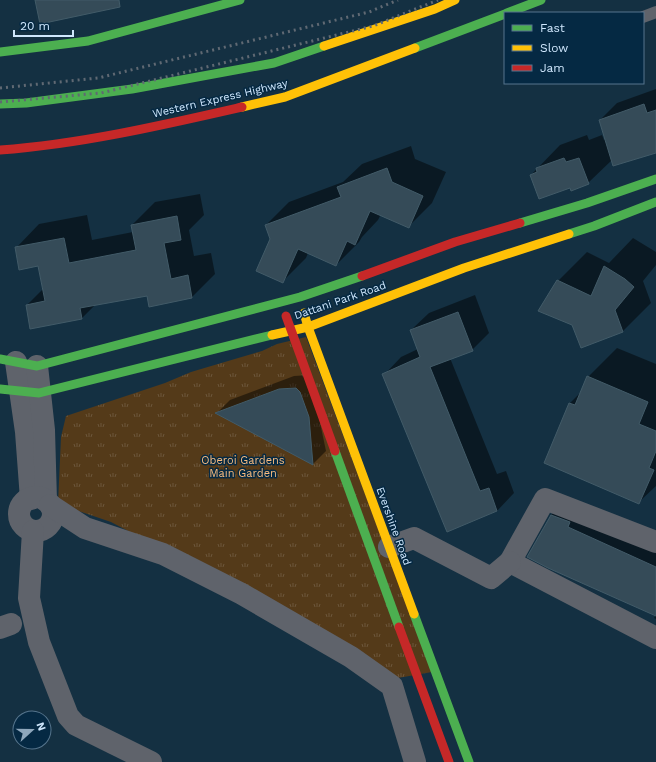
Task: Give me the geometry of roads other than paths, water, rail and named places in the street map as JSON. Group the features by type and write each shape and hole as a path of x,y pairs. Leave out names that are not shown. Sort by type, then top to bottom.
{"main road":[{"path":"0,52 88,41 240,0"},
{"name":"Western Express Highway","path":"0,104 26,103 132,89 274,63 455,0"},
{"name":"Western Express Highway","path":"509,12 541,0"},
{"name":"Western Express Highway","path":"0,150 41,147 176,122 285,96 504,14"},
{"name":"Dattani Park Road","path":"0,389 30,392 308,327 591,214 656,179"},
{"name":"Dattani Park Road","path":"18,363 300,297 392,265 456,245 591,214 656,202"},
{"name":"Evershine Road","path":"300,297 308,327 389,547 427,675 449,762"},
{"name":"Evershine Road","path":"282,301 290,330 427,675 469,762"}],"street":[{"path":"18,363 44,430 42,501 52,515 48,526 44,529 33,531 29,598 39,642 68,716 76,725 151,762"},
{"path":"389,547 414,538 491,578 510,562 545,499 656,542"},
{"path":"42,501 85,528 163,554 242,594 352,657 392,686 416,762"},
{"path":"510,562 656,638"},
{"path":"392,686 427,675"}],"lane":[{"path":"519,8 529,12"},
{"path":"644,17 656,12"}],"railway":[{"path":"0,88 98,78 369,12 398,0"},
{"path":"0,102 101,93 373,26 438,0"}],"park label":[{"name":"Oberoi Gardens Main Garden","path":"243,466"}]}
